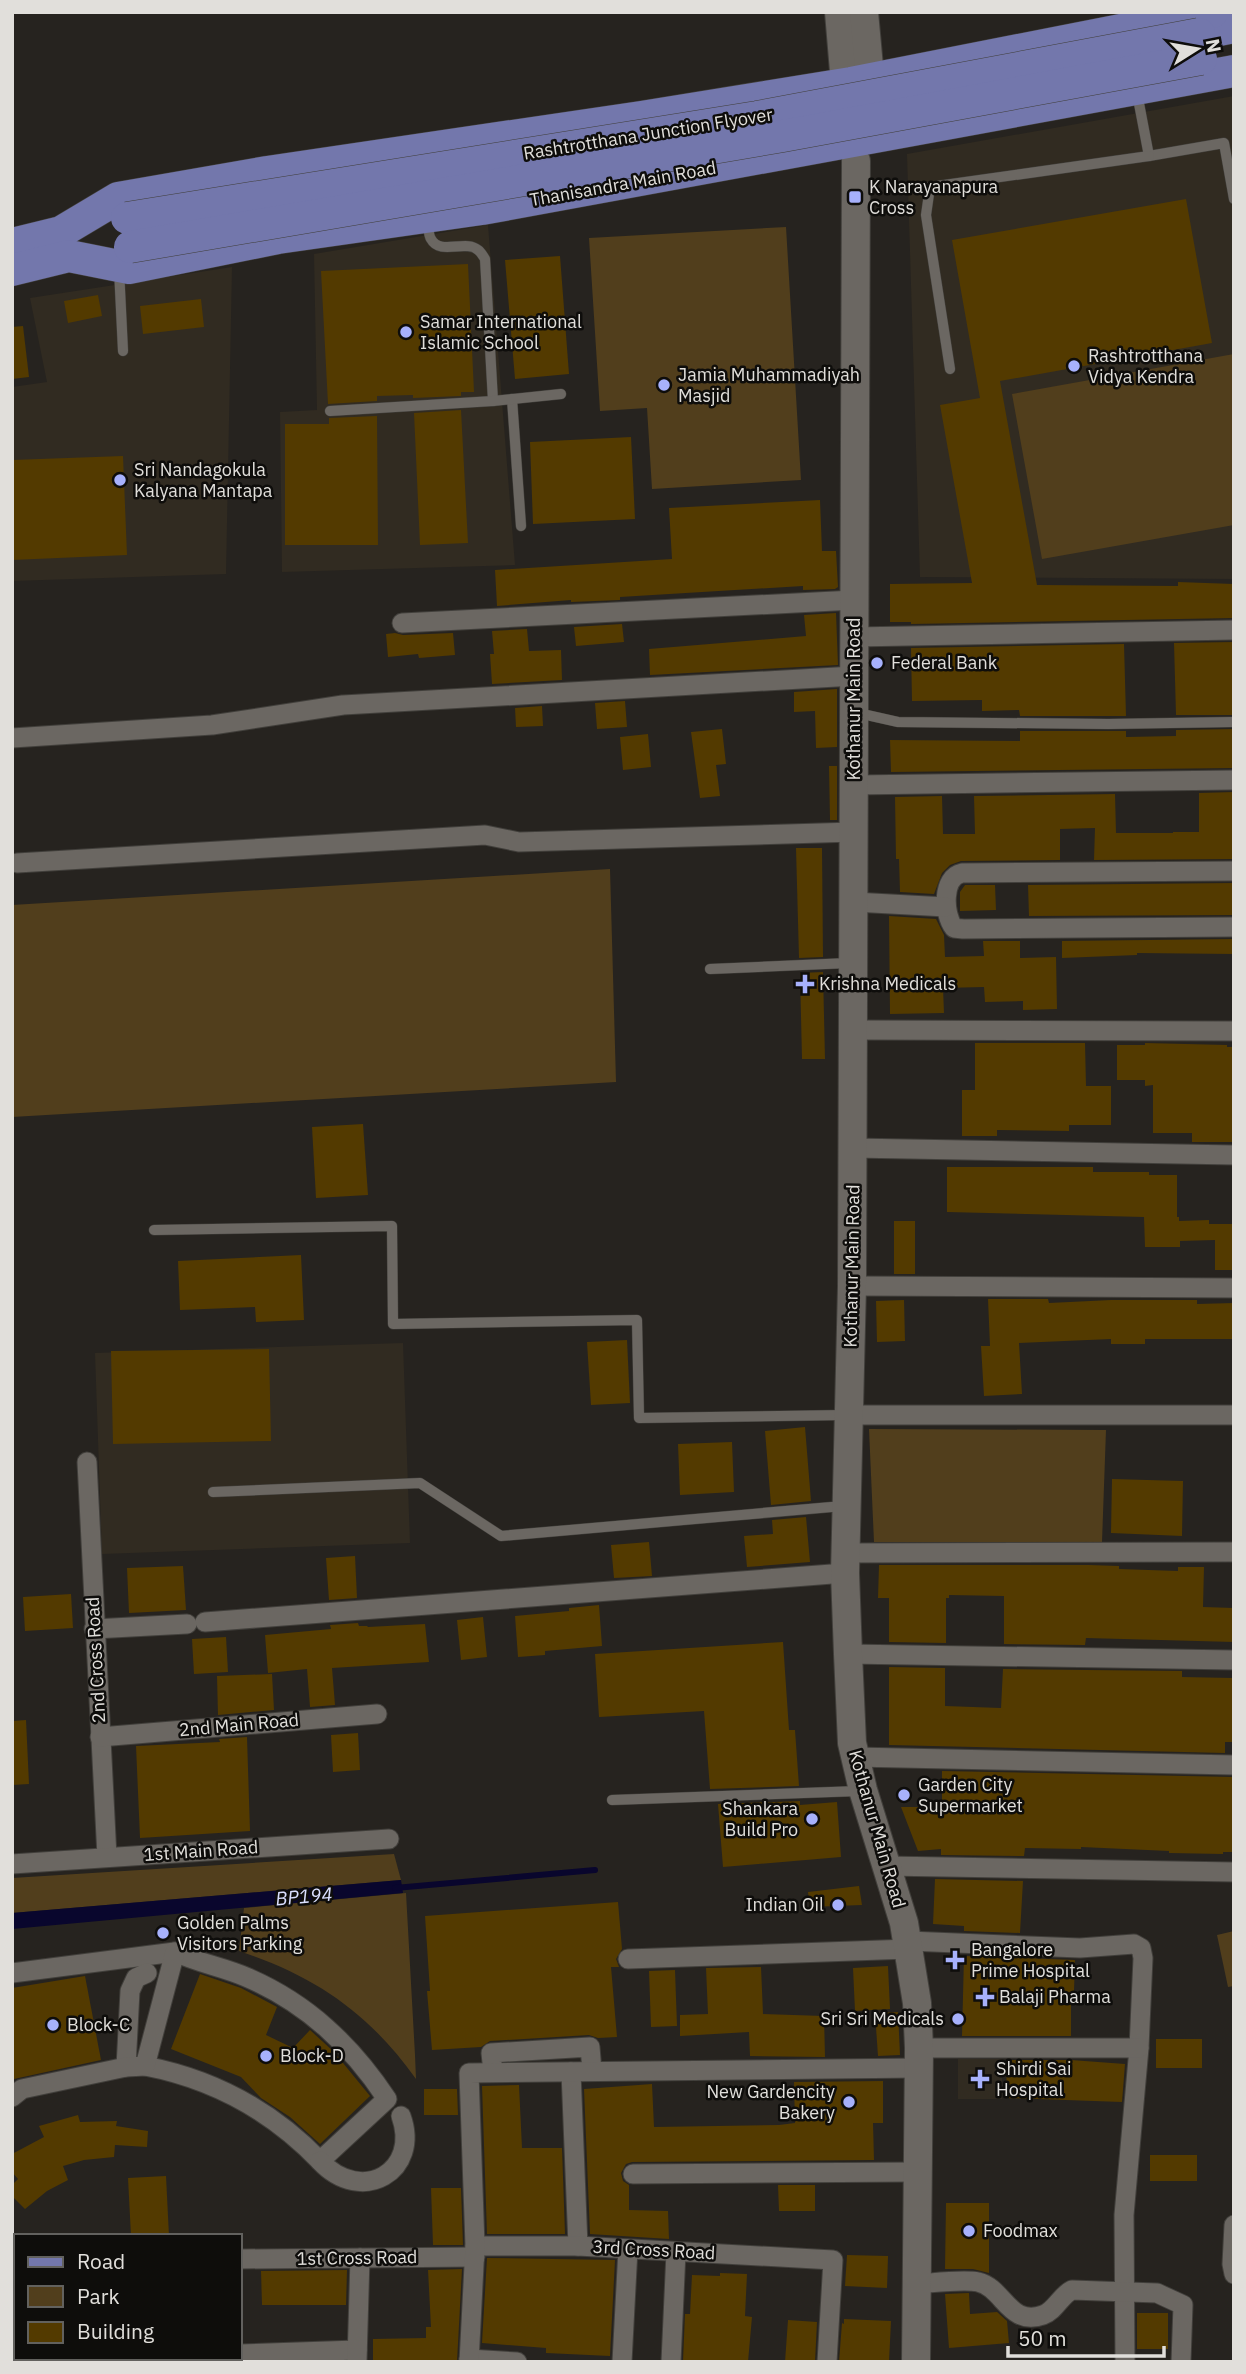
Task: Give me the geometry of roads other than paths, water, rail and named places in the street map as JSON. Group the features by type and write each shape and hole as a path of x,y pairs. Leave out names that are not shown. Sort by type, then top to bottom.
{"main road":[{"path":"839,12 853,74"},
{"path":"853,74 864,12"},
{"name":"Thanisandra Main Road","path":"12,270 65,244 118,198 267,172 800,92 853,74 1212,12"},
{"name":"Rashtrotthana Junction Flyover","path":"126,243 757,117 1234,27"},
{"name":"Rashtrotthana Junction Flyover","path":"65,244 126,243 783,136 1234,53"},
{"name":"Thanisandra Main Road","path":"12,244 126,243 129,268 278,238 428,218 859,147 1234,71"},
{"name":"Kothanur Main Road","path":"853,74 859,147 854,600 852,1286 845,1563 852,1743 863,1790 909,1945 917,2003 916,2362"},
{"path":"267,172 278,238"}],"street":[{"path":"402,624 854,600"},
{"path":"854,636 1234,630"},
{"path":"12,738 212,725 343,705 854,676"},
{"path":"854,785 1234,780"},
{"path":"17,863 485,835 519,842 854,832"},
{"path":"1234,871 961,873 954,874 949,880 946,907 950,923 954,928 963,929 1234,927"},
{"path":"854,902 946,907"},
{"path":"853,1030 1234,1031"},
{"path":"853,1148 1234,1155"},
{"path":"852,1286 1234,1288"},
{"path":"849,1415 1234,1415"},
{"name":"2nd Cross Road","path":"87,1462 107,1857"},
{"path":"94,1629 196,1623 845,1563 1234,1552"},
{"path":"848,1654 1234,1660"},
{"name":"2nd Main Road","path":"100,1737 377,1714"},
{"path":"855,1757 1234,1765"},
{"name":"1st Main Road","path":"12,1864 389,1839"},
{"path":"886,1866 1234,1872"},
{"path":"628,1959 909,1945 1080,1948 1134,1944 1141,1948 1143,1958 1139,2048 1124,2215 1125,2362"},
{"path":"136,2067 174,1952"},
{"path":"12,1973 174,1952 244,1976 292,2001 335,2035 372,2076 387,2099 320,2161"},
{"path":"136,2067 130,1991 136,1978 147,1973"},
{"path":"493,2073 491,2053 590,2047 592,2071"},
{"path":"517,2362 469,2360 475,2251 469,2073 571,2072 1139,2048"},
{"path":"12,2097 22,2089 136,2067 196,2079 252,2106 279,2123 337,2176 357,2182 378,2178 395,2165 401,2156 406,2136 401,2116"},
{"path":"571,2072 578,2246"},
{"path":"633,2174 917,2172"},
{"path":"1234,2225 1234,2274"},
{"name":"3rd Cross Road","path":"475,2251 578,2246 833,2260 827,2362"},
{"path":"622,2362 628,2249"},
{"name":"1st Cross Road","path":"242,2259 360,2258 475,2251"},
{"path":"671,2362 676,2252"},
{"path":"242,2354 357,2356 360,2258"},
{"path":"916,2284 977,2282 988,2287 1017,2314 1024,2317 1043,2315 1065,2293 1072,2290 1157,2293 1183,2305 1181,2362"}],"lane":[{"path":"1137,89 1149,156"},
{"path":"950,369 926,215 930,187 1224,143 1234,199"},
{"path":"428,218 430,239 436,244 441,247 471,246 478,249 485,259 493,401"},
{"path":"124,351 126,243"},
{"path":"331,411 561,394"},
{"path":"512,399 521,526"},
{"path":"854,712 898,722 1234,722"},
{"path":"710,969 853,963"},
{"path":"154,1230 392,1226 393,1324 637,1320 639,1418 849,1415"},
{"path":"213,1492 420,1483 501,1536 847,1505"},
{"path":"612,1800 863,1790"}],"water":[{"path":"401,1880 403,1893 12,1929 12,1913"}],"waterway":[{"name":"BP194","path":"395,1888 595,1870"}],"place":[{"name":"K Narayanapura Cross","path":"855,197"},
{"name":"Samar International Islamic School","path":"406,332"},
{"name":"Rashtrotthana Vidya Kendra","path":"1074,366"},
{"name":"Jamia Muhammadiyah Masjid","path":"664,385"},
{"name":"Sri Nandagokula Kalyana Mantapa","path":"120,480"},
{"name":"Federal Bank","path":"877,663"},
{"name":"Krishna Medicals","path":"805,984"},
{"name":"Garden City Supermarket","path":"904,1795"},
{"name":"Shankara Build Pro","path":"812,1819"},
{"name":"Indian Oil","path":"838,1905"},
{"name":"Golden Palms Visitors Parking","path":"163,1933"},
{"name":"Bangalore Prime Hospital","path":"955,1960"},
{"name":"Balaji Pharma","path":"985,1997"},
{"name":"Sri Sri Medicals","path":"958,2019"},
{"name":"Block-C","path":"53,2025"},
{"name":"Block-D","path":"266,2056"},
{"name":"Shirdi Sai Hospital","path":"980,2079"},
{"name":"New Gardencity Bakery","path":"849,2102"},
{"name":"Foodmax","path":"969,2231"}]}
